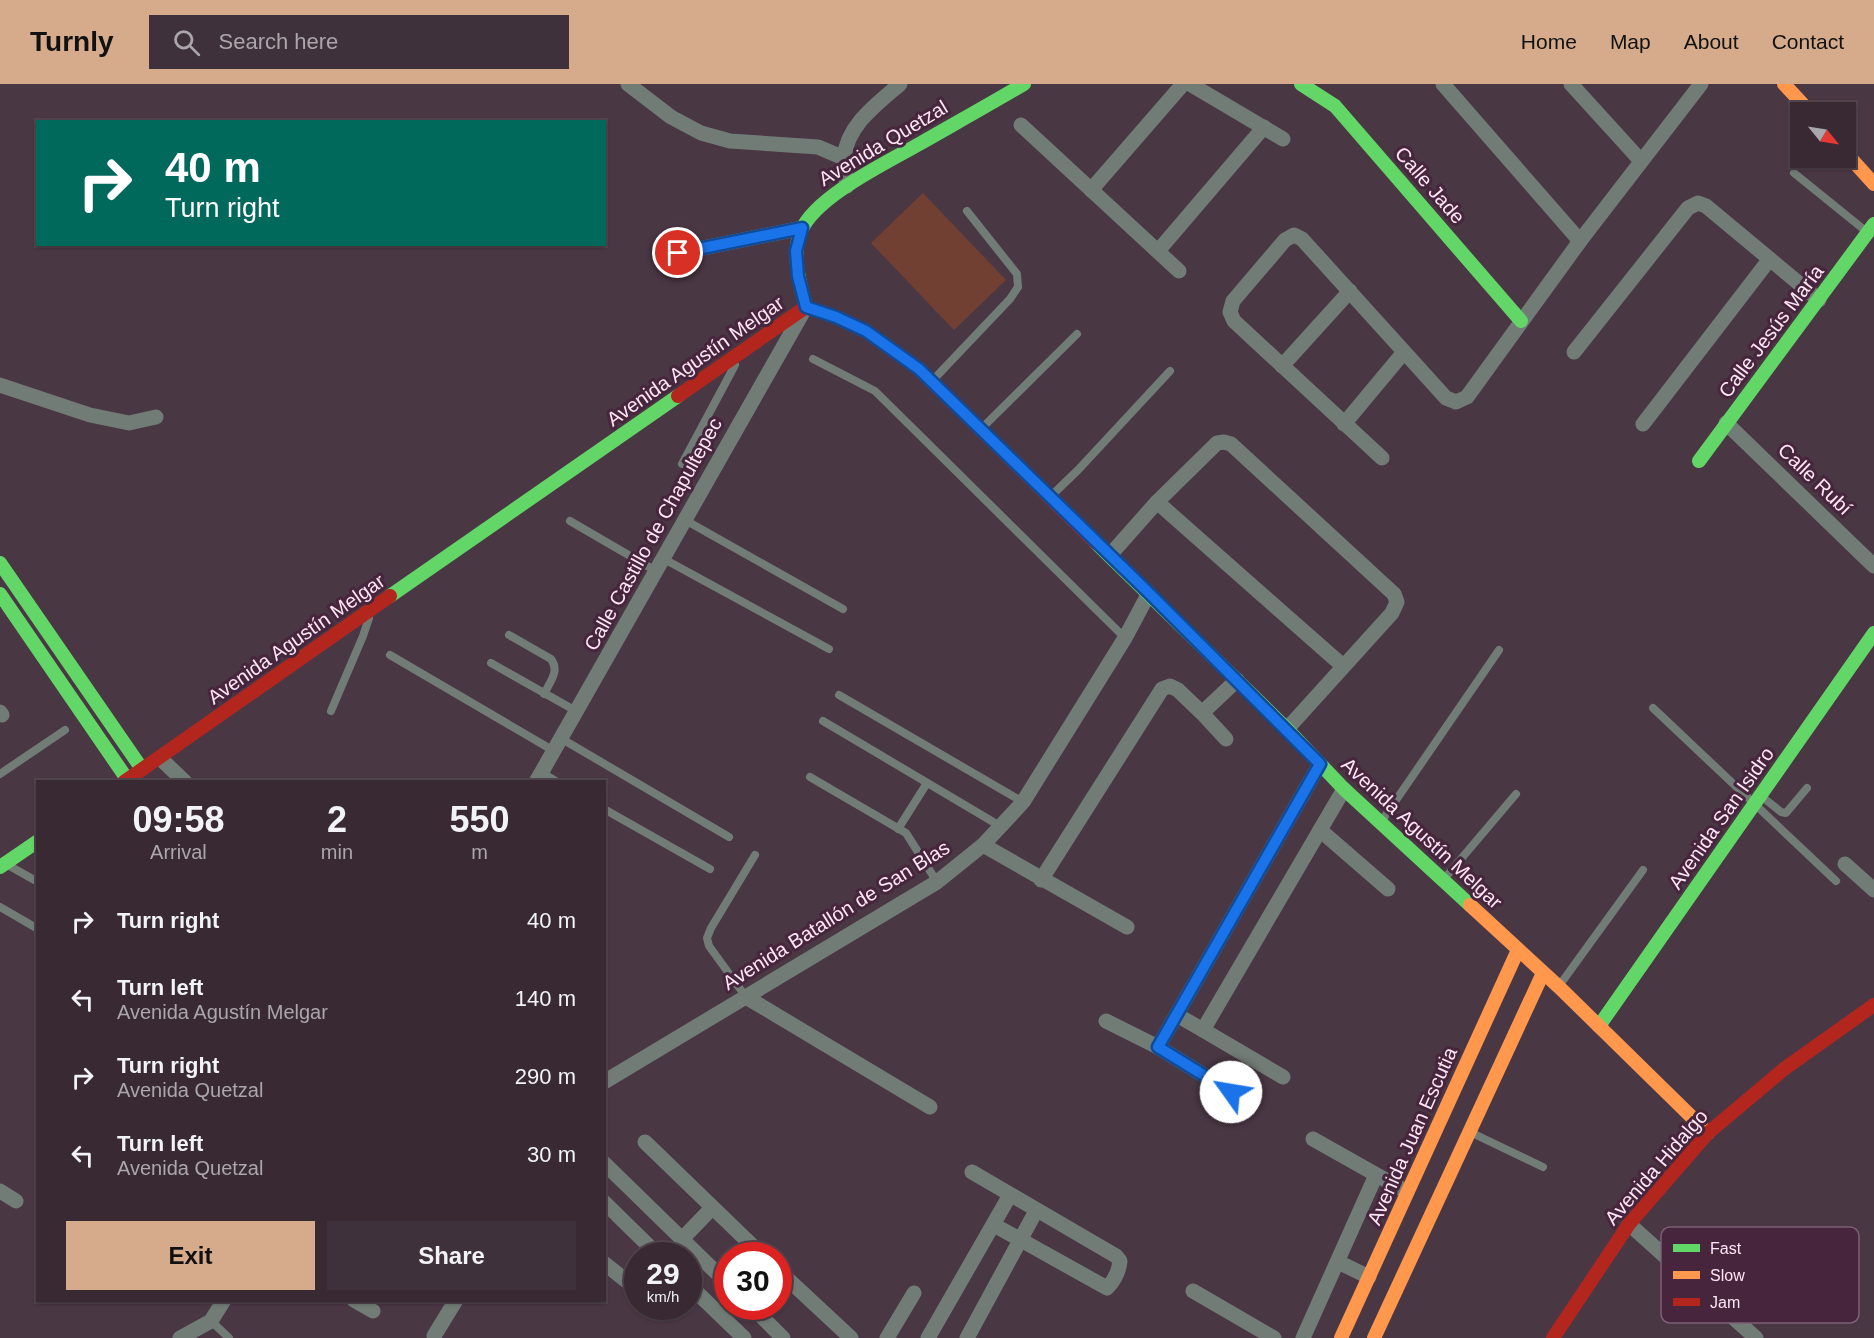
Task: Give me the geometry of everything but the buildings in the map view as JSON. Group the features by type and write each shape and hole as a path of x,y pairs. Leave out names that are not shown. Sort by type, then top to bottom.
{"main road":[{"name":"Avenida Quetzal","path":"802,228 820,207 847,186 1024,84"},
{"name":"Calle Jade","path":"1301,84 1335,106 1521,321"},
{"path":"1784,84 1801,102"},
{"path":"1856,164 1874,184"},
{"path":"802,228 796,251 798,276 806,307"},
{"name":"Calle Jesús María","path":"1699,461 1871,229"},
{"name":"Avenida Agustín Melgar","path":"126,780 806,307 836,317 866,331 919,369 1287,729 1344,789 1559,987 1708,1133"},
{"path":"0,563 4,581 142,770"},
{"path":"0,594 126,780"},
{"name":"Avenida San Isidro","path":"1599,1026 1874,633"},
{"path":"2,867 36,842"},
{"name":"Avenida Juan Escutia","path":"1341,1338 1518,950"},
{"path":"1374,1338 1543,973"},
{"name":"Avenida Hidalgo","path":"1553,1338 1629,1224 1708,1133 1784,1069 1874,1005"}],"street":[{"path":"628,84 670,117 701,133 730,141 818,147 844,158"},
{"path":"847,186 844,158 851,135 864,115 900,84"},
{"path":"1091,190 1183,84"},
{"path":"1190,84 1283,139"},
{"path":"1443,84 1580,241"},
{"path":"1571,84 1641,161"},
{"path":"1382,458 1234,321 1230,312 1233,301 1285,240 1294,235 1302,238 1446,398 1456,402 1467,397 1580,241 1701,84"},
{"path":"1021,125 1179,271"},
{"path":"1158,251 1264,127"},
{"path":"1574,352 1688,208 1698,202 1706,206 1819,300"},
{"path":"678,253 802,228"},
{"path":"1643,424 1769,260"},
{"path":"1282,366 1350,291"},
{"name":"Calle Castillo de Chapultepec","path":"539,777 806,307"},
{"path":"1344,424 1404,352"},
{"path":"0,385 90,415 129,423 156,417"},
{"name":"Calle Rubí","path":"1726,423 1874,566"},
{"path":"1110,555 1157,502 1217,443 1224,442 1231,444 1394,594 1397,602 1392,613 1287,729"},
{"path":"1157,502 1343,666"},
{"name":"Avenida Batallón de San Blas","path":"606,1081 937,882 983,845 1023,802 1125,638 1149,593"},
{"path":"1202,713 1236,680"},
{"path":"1041,880 1162,688 1170,686 1178,690 1226,739"},
{"path":"160,758 183,780"},
{"path":"1158,1047 1320,764"},
{"path":"1203,1030 1344,789"},
{"path":"1320,831 1388,889"},
{"path":"983,845 1127,927"},
{"path":"1845,864 1874,890"},
{"path":"746,997 930,1107"},
{"path":"1177,1015 1283,1077"},
{"path":"1106,1021 1158,1047 1231,1092"},
{"path":"1313,1139 1407,1192"},
{"path":"645,1142 748,1242"},
{"path":"606,1165 714,1270"},
{"path":"972,1172 1116,1256 1120,1261 1119,1268 1107,1288 994,1225"},
{"path":"1303,1338 1376,1175"},
{"path":"0,1191 16,1201"},
{"path":"928,1338 1010,1196"},
{"path":"606,1204 645,1242"},
{"path":"682,1239 712,1208"},
{"path":"967,1338 1036,1211"},
{"path":"1629,1224 1661,1253"},
{"path":"1338,1262 1369,1277"},
{"path":"606,1265 624,1279"},
{"path":"792,1283 851,1338"},
{"path":"1193,1291 1274,1338"},
{"path":"887,1338 914,1293"},
{"path":"702,1298 744,1338"},
{"path":"180,1338 211,1321 223,1302"},
{"path":"357,1302 373,1311"},
{"path":"434,1336 455,1302"},
{"path":"765,1320 783,1338"},
{"path":"1739,1323 1756,1338"}],"lane":[{"path":"1794,173 1871,229"},
{"path":"932,381 1010,299 1018,287 1017,274 967,211"},
{"path":"981,429 1077,334"},
{"path":"682,464 741,353"},
{"path":"813,359 875,391 1125,638"},
{"path":"1050,497 1170,371"},
{"path":"570,520 829,649"},
{"path":"685,520 843,609"},
{"path":"331,711 363,636 371,610"},
{"path":"509,635 551,659 555,665 555,673 544,693"},
{"path":"1380,822 1499,650"},
{"path":"390,655 729,837"},
{"path":"491,663 577,712"},
{"path":"839,695 1023,802"},
{"path":"1653,708 1757,800 1836,882"},
{"path":"823,721 1000,826"},
{"path":"0,774 65,730"},
{"path":"810,777 906,833 937,882"},
{"path":"898,829 927,783"},
{"path":"1757,800 1786,813 1806,788"},
{"path":"1443,880 1516,794"},
{"path":"606,810 710,869"},
{"path":"746,997 709,946 707,938 755,855"},
{"path":"2,867 36,881"},
{"path":"1559,987 1643,870"},
{"path":"0,907 36,928"},
{"path":"1469,1131 1543,1167"},
{"path":"211,1321 229,1338"}],"shaded area":[{"path":"923,193 1006,280 954,330 871,243"}],"traffic: fast":[{"path":"806,307 798,269 798,240 809,218 821,205 872,170 1024,84"},
{"path":"1301,84 1335,106 1521,321"},
{"path":"1699,461 1874,224"},
{"path":"390,596 678,396"},
{"path":"1096,543 1287,729 1344,789 1470,905"},
{"path":"0,563 142,769"},
{"path":"0,594 127,779"},
{"path":"1599,1026 1874,633"},
{"path":"0,867 36,842"}],"traffic: slow":[{"path":"1784,84 1801,102"},
{"path":"1856,164 1874,184"},
{"path":"1470,905 1559,987 1708,1133"},
{"path":"1341,1338 1518,950"},
{"path":"1374,1338 1543,973"}],"traffic: jam":[{"path":"806,307 836,317 866,331 919,369 1096,543"},
{"path":"678,396 806,307"},
{"path":"127,780 390,596"},
{"path":"1553,1338 1629,1224 1708,1133 1784,1069 1874,1005"}],"route":[{"path":"678,253 802,228 796,251 798,276 806,307 836,317 866,331 919,369 1149,593 1320,764 1158,1047 1231,1092"}]}
